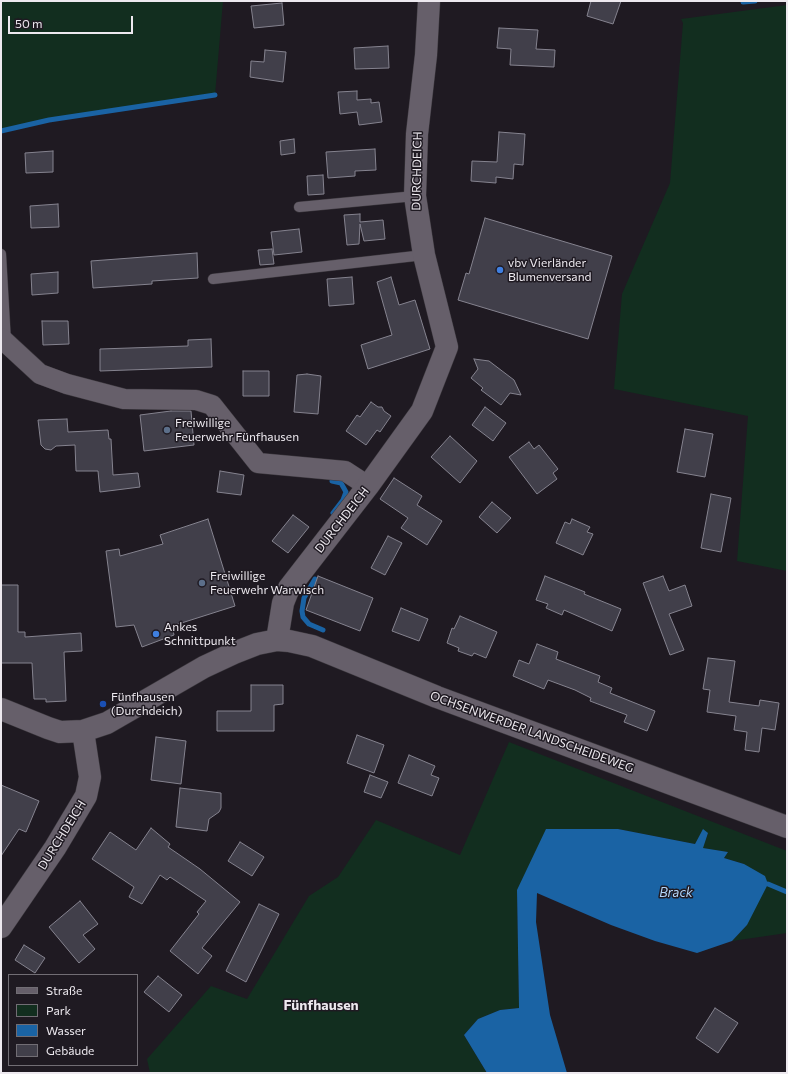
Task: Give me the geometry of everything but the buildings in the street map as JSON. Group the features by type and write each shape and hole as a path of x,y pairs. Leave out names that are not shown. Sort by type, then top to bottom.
{"street":[{"name":"DURCHDEICH","path":"277,640 283,603 289,588 368,486 422,411 447,347 424,255 415,196 417,134 426,55 429,1"},
{"path":"4,341 40,374 67,384 124,399 196,400 212,404 258,463 345,471 368,486"},
{"path":"1,708 54,730 71,732 82,731 107,723 222,658 248,647 277,640"},
{"name":"OCHSENWERDER LANDSCHEIDEWEG","path":"277,640 312,646 438,697 787,827"},
{"name":"DURCHDEICH","path":"1,927 55,848 86,796 90,777 82,731"}],"lane":[{"path":"299,207 415,196"},
{"path":"1,254 4,341"},
{"path":"214,279 424,255"}],"green space":[{"path":"1,1 223,1 215,95 49,120 1,131"},
{"path":"787,5 787,571 737,561 748,416 614,389 622,294 670,183 683,23 681,19"},
{"path":"509,742 787,851 787,933 732,941 747,925 744,864 724,858 728,852 702,848 708,834 703,830 695,844 618,829 517,890 519,1008 500,1010 478,1019 464,1035 487,1073 150,1073 147,1059 211,986 247,999 309,896 338,877 376,820 460,855"}],"water":[{"name":"Brack","path":"546,829 618,829 695,844 703,829 708,833 703,848 728,852 724,858 744,864 765,876 768,884 747,925 732,941 697,953 655,941 611,925 537,893 536,922 550,1015 567,1073 487,1073 464,1035 478,1019 500,1010 519,1008 517,890"}],"waterway":[{"path":"743,2 755,1"},
{"path":"1,131 49,120 215,95"},
{"path":"332,481 341,483 346,492 343,500 333,513"},
{"path":"315,579 304,598 302,611 303,617 309,624 323,630"},
{"path":"768,884 787,892"}],"place":[{"name":"vbv Vierländer Blumenversand","path":"500,270"},
{"name":"Freiwillige Feuerwehr Fünfhausen","path":"167,430"},
{"name":"Freiwillige Feuerwehr Warwisch","path":"202,583"},
{"name":"Ankes Schnittpunkt","path":"156,634"},
{"name":"Fünfhausen (Durchdeich)","path":"103,704"}],"district":[{"name":"Fünfhausen","path":"321,1005"}]}
